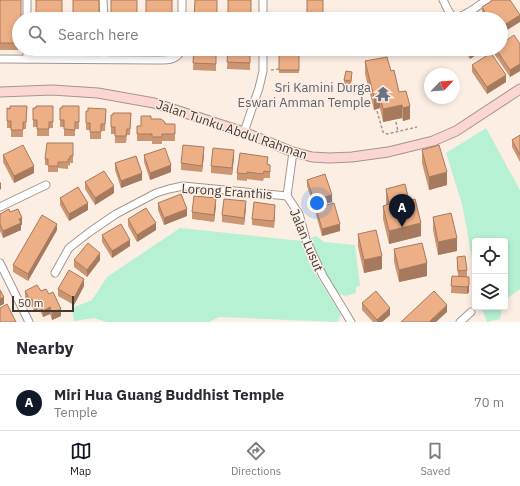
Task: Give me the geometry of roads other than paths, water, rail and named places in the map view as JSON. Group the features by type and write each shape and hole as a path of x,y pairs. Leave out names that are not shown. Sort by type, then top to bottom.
{"street":[{"path":"27,0 27,12"},
{"path":"103,0 104,12"},
{"path":"182,0 182,12"},
{"path":"263,0 263,12"},
{"path":"443,0 449,12"},
{"path":"468,12 487,0"},
{"path":"26,56 26,60"},
{"path":"0,60 158,60 170,59 178,56"},
{"path":"244,132 255,103 263,71 263,56"},
{"name":"Jalan Tunku Abdul Rahman","path":"0,92 52,90 98,93 154,103 244,132 293,152 312,157 340,158 388,152 433,141 456,131 520,89"},
{"name":"Jalan Lusut","path":"293,152 286,196 299,214 306,240 323,276 351,322"},
{"path":"0,207 46,185"},
{"name":"Lorong Eranthis","path":"55,273 69,248 80,239 116,214 156,193 169,188 183,186 286,196"},
{"path":"0,263 29,322"},
{"path":"460,322 471,312"}],"place":[{"name":"Sri Kamini Durga Eswari Amman Temple","path":"383,94"},
{"name":"Miri Hua Guang Buddhist Temple","path":"402,227"}]}
